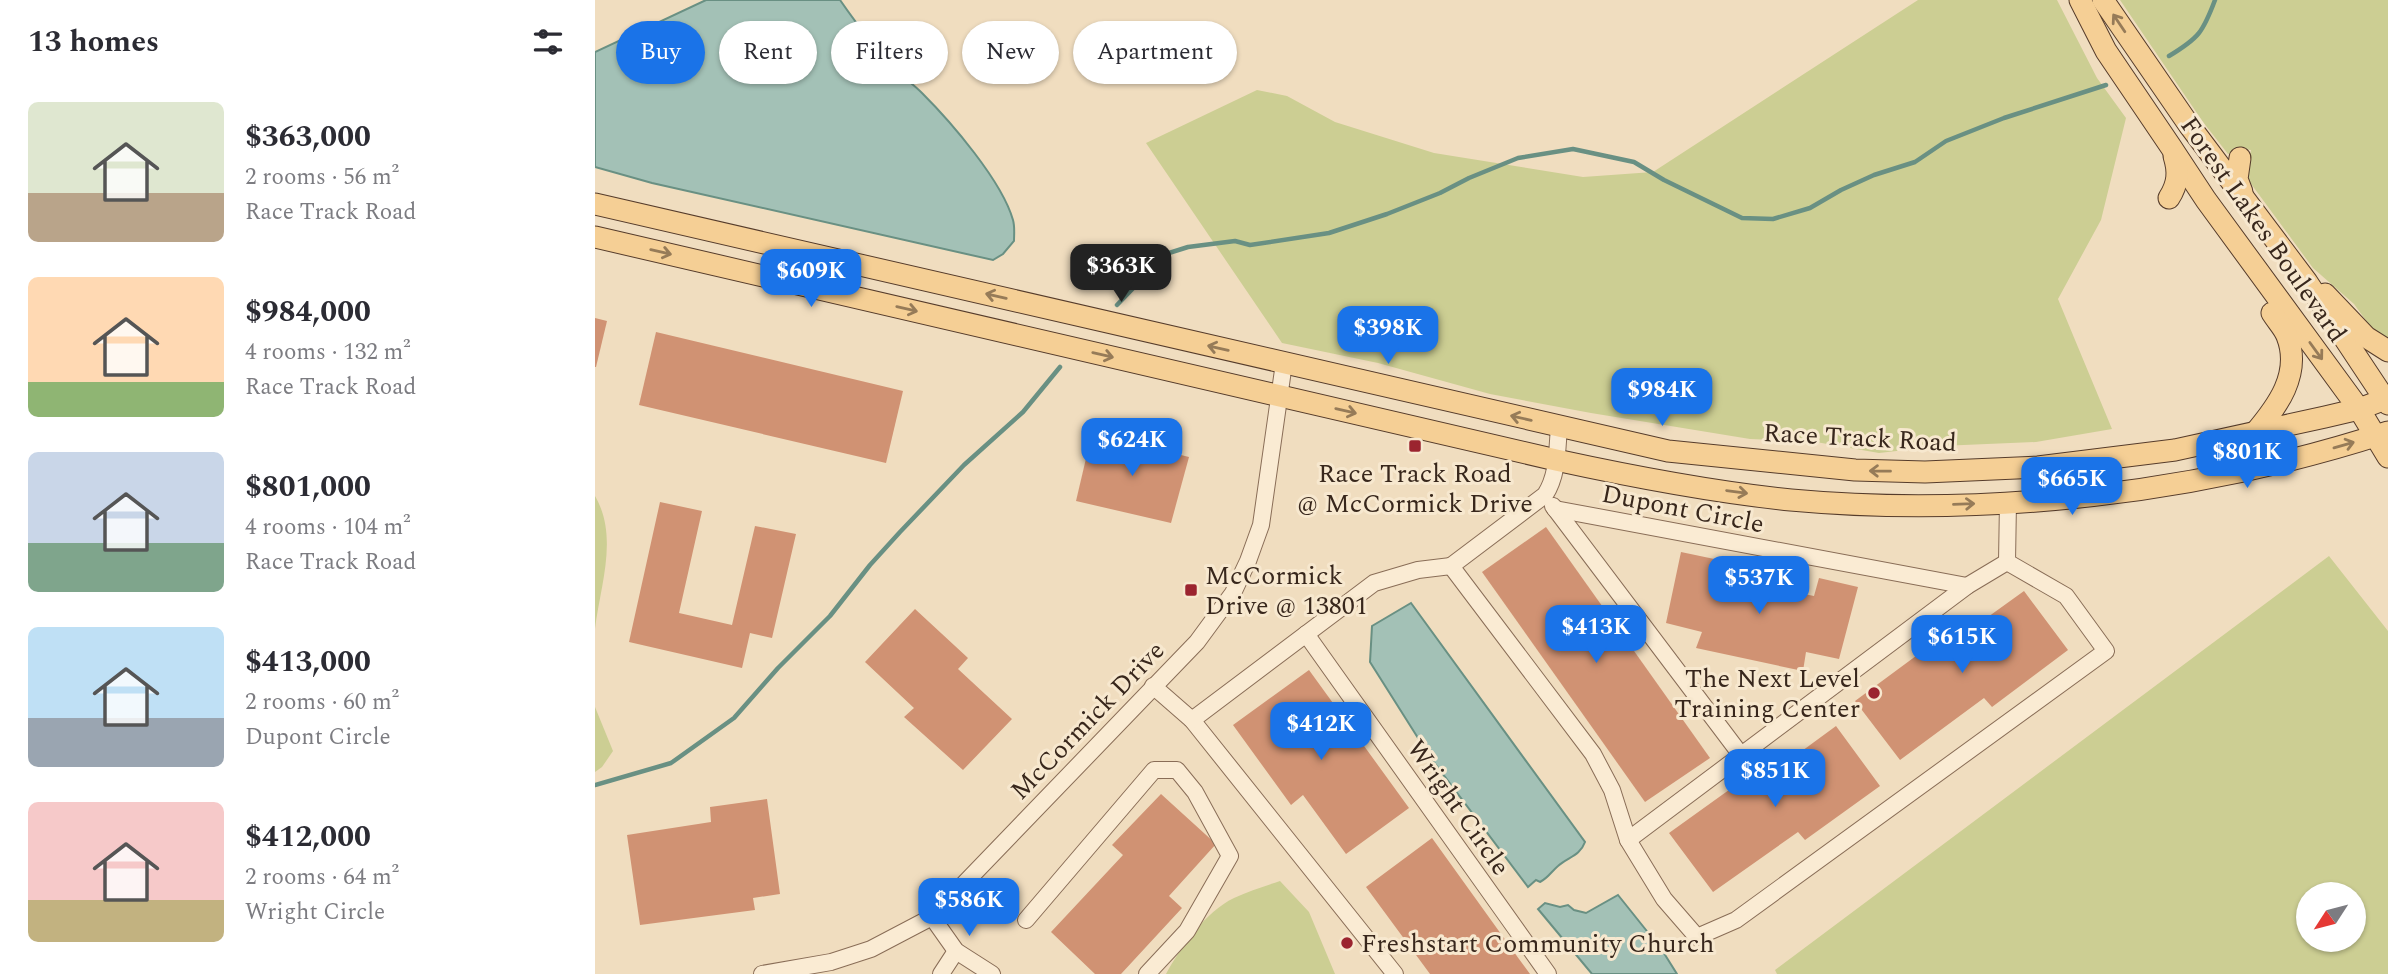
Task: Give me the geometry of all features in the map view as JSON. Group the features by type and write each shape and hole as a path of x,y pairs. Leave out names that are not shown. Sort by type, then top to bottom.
{"main road":[{"name":"Forest Lakes Boulevard","path":"2080,0 2106,51 2206,200 2359,409 2381,434 2388,457"},
{"name":"Forest Lakes Boulevard","path":"2103,0 2189,125 2231,161 2242,194 2307,282 2387,400"},
{"path":"2097,34 2130,64 2198,156 2231,161"},
{"path":"2169,198 2176,188 2177,176 2171,148"},
{"path":"2206,200 2225,243 2286,335 2289,344 2290,376 2286,391 2254,434"},
{"name":"Race Track Road","path":"595,204 1668,451 1855,470 1925,472 2038,467 2175,450 2254,434 2387,400"},
{"path":"595,237 1556,460 1687,486 1791,500 1879,505 2008,502 2162,485 2261,466 2381,434"},
{"path":"2307,282 2326,295 2366,337 2388,351"}],"street":[{"name":"McCormick Drive","path":"762,974 845,958 871,949 932,917 1197,642 1233,593 1261,525 1284,363"},
{"path":"1192,720 1374,583 1418,570 1451,566 1545,495 1551,485 1559,427"},
{"name":"Dupont Circle","path":"1545,495 1741,755"},
{"path":"2007,562 2008,502"},
{"name":"Dupont Circle","path":"1555,509 1967,586"},
{"path":"1628,840 1967,586 2007,562"},
{"path":"1451,566 1593,754 1612,790 1628,840 1664,899 1697,937 1736,920 2106,651 2066,596 2007,562"},
{"name":"Wright Circle","path":"1306,634 1548,974"},
{"path":"1153,686 1192,720 1395,974"},
{"path":"1026,920 1154,770 1177,770 1195,792 1230,856 1187,931 1147,974"},
{"path":"932,917 956,951 992,974"},
{"path":"941,974 956,951"}],"green space":[{"path":"1918,0 2057,0 2097,78 2126,118 2101,220 2058,299 2112,429 2036,442 1940,446 1879,453 1816,442 1750,439 1591,413 1490,394 1378,363 1282,343 1146,143 1257,90 1287,96 1335,122 1434,153 1583,177 1653,172"},
{"path":"2120,0 2388,0 2388,341 2375,333 2354,304 2313,268 2246,177 2251,150 2234,148 2232,153 2228,154"},
{"path":"595,496 606,528 607,545 595,629"},
{"path":"2329,556 2388,631 2388,974 1777,974 1775,970"},
{"path":"595,707 613,751 595,772"},
{"path":"1280,881 1309,912 1335,974 1166,974 1186,942 1213,912 1234,898"}],"water":[{"path":"706,0 840,0 855,21 831,21 831,84 912,84 947,120 987,170 1014,223 1014,241 1003,254 993,260 652,183 595,167 595,52 616,42 616,84 705,84 705,21 661,21"},
{"path":"1411,603 1585,842 1577,853 1540,882 1536,880 1528,887 1430,757 1370,662 1372,626"},
{"path":"1618,895 1662,950 1677,974 1592,974 1538,909 1545,903 1560,907 1568,905 1574,910 1586,913"}],"building":[{"path":"595,318 607,321 596,367 595,367"},
{"path":"656,332 903,391 886,463 639,405"},
{"path":"1092,433 1189,457 1171,523 1076,501"},
{"path":"660,502 702,511 679,613 732,625 755,526 796,534 772,638 750,633 742,668 629,642"},
{"path":"1546,527 1710,758 1645,802 1482,572"},
{"path":"1681,552 1719,560 1714,576 1814,596 1819,578 1858,587 1839,659 1806,652 1803,671 1696,648 1702,632 1666,623"},
{"path":"2024,591 2068,650 1992,707 1984,698 1900,760 1855,701 1943,636 1949,645"},
{"path":"915,609 968,658 958,669 1012,719 963,770 904,717 914,708 865,662"},
{"path":"1309,670 1409,808 1346,854 1303,795 1291,805 1233,725"},
{"path":"1836,726 1880,786 1805,840 1798,832 1713,892 1669,833 1754,772 1761,781"},
{"path":"1161,794 1216,844 1169,896 1182,908 1121,974 1095,974 1051,932 1123,855 1112,845"},
{"path":"767,799 780,894 753,898 755,910 640,925 627,835 711,822 710,807"},
{"path":"1432,838 1530,974 1430,974 1366,887"}],"waterway":[{"path":"2169,56 2199,33 2215,0"},
{"path":"1117,305 1166,254 1188,247 1235,241 1250,245 1329,233 1440,193 1518,158 1573,149 1634,162 1664,180 1742,218 1773,219 1810,208 1874,175 1915,162 1946,141 2004,118 2106,85"},
{"path":"595,785 671,763 734,718 778,668 830,616 900,532 964,465 1023,412 1060,367"}],"place":[{"name":"Race Track Road @ McCormick Drive","path":"1415,446"},
{"name":"McCormick Drive @ 13801","path":"1191,590"},
{"name":"The Next Level Training Center","path":"1874,693"},
{"name":"Freshstart Community Church","path":"1347,943"}]}
